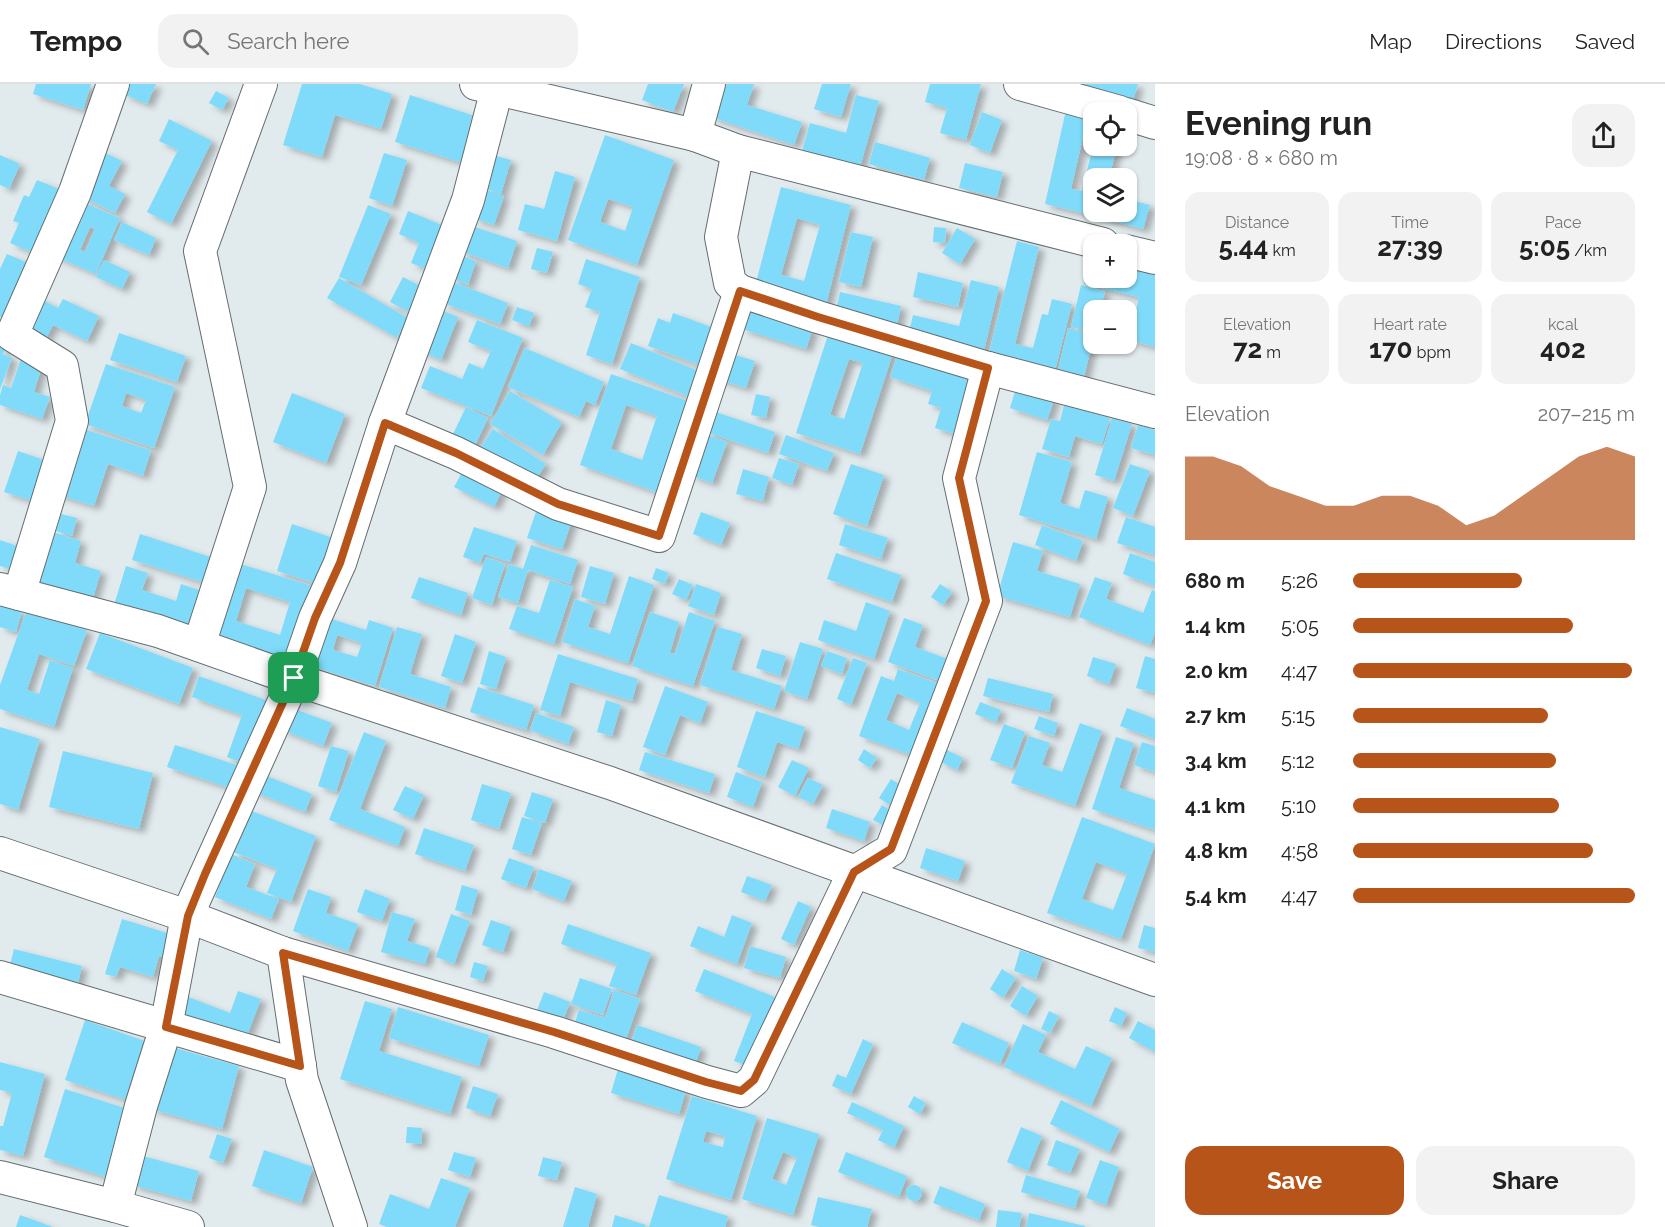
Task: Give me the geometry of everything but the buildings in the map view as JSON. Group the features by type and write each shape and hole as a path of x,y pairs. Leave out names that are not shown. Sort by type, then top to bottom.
{"street":[{"path":"113,84 75,192 12,335 62,366 72,421 10,591 158,631 610,783 1155,980"},
{"path":"199,645 250,488 200,251 261,84"},
{"path":"695,135 709,84"},
{"path":"1020,84 1084,102"},
{"path":"115,1206 141,1106 166,1027 188,916 294,678 315,618 340,563 385,423 468,200 486,86 695,135 738,151 1083,239"},
{"path":"1137,117 1155,123"},
{"path":"738,151 721,237 730,283 740,291 988,368 1155,412"},
{"path":"1137,254 1155,258"},
{"path":"385,423 456,453 558,504 659,536 740,291"},
{"path":"0,853 188,916 283,953 554,1032 706,1082 741,1091 754,1080 854,872 891,849 986,601 959,478 988,368"},
{"path":"283,953 302,1080 351,1227"},
{"path":"0,977 300,1066"},
{"path":"0,1177 188,1227"}],"route":[{"path":"740,291 988,368 959,478 986,601 891,849 854,872 754,1080 741,1091 706,1082 554,1032 283,953 300,1066 166,1027 188,916 294,678 315,618 340,563 385,423 456,453 558,504 659,536 740,291"}]}
